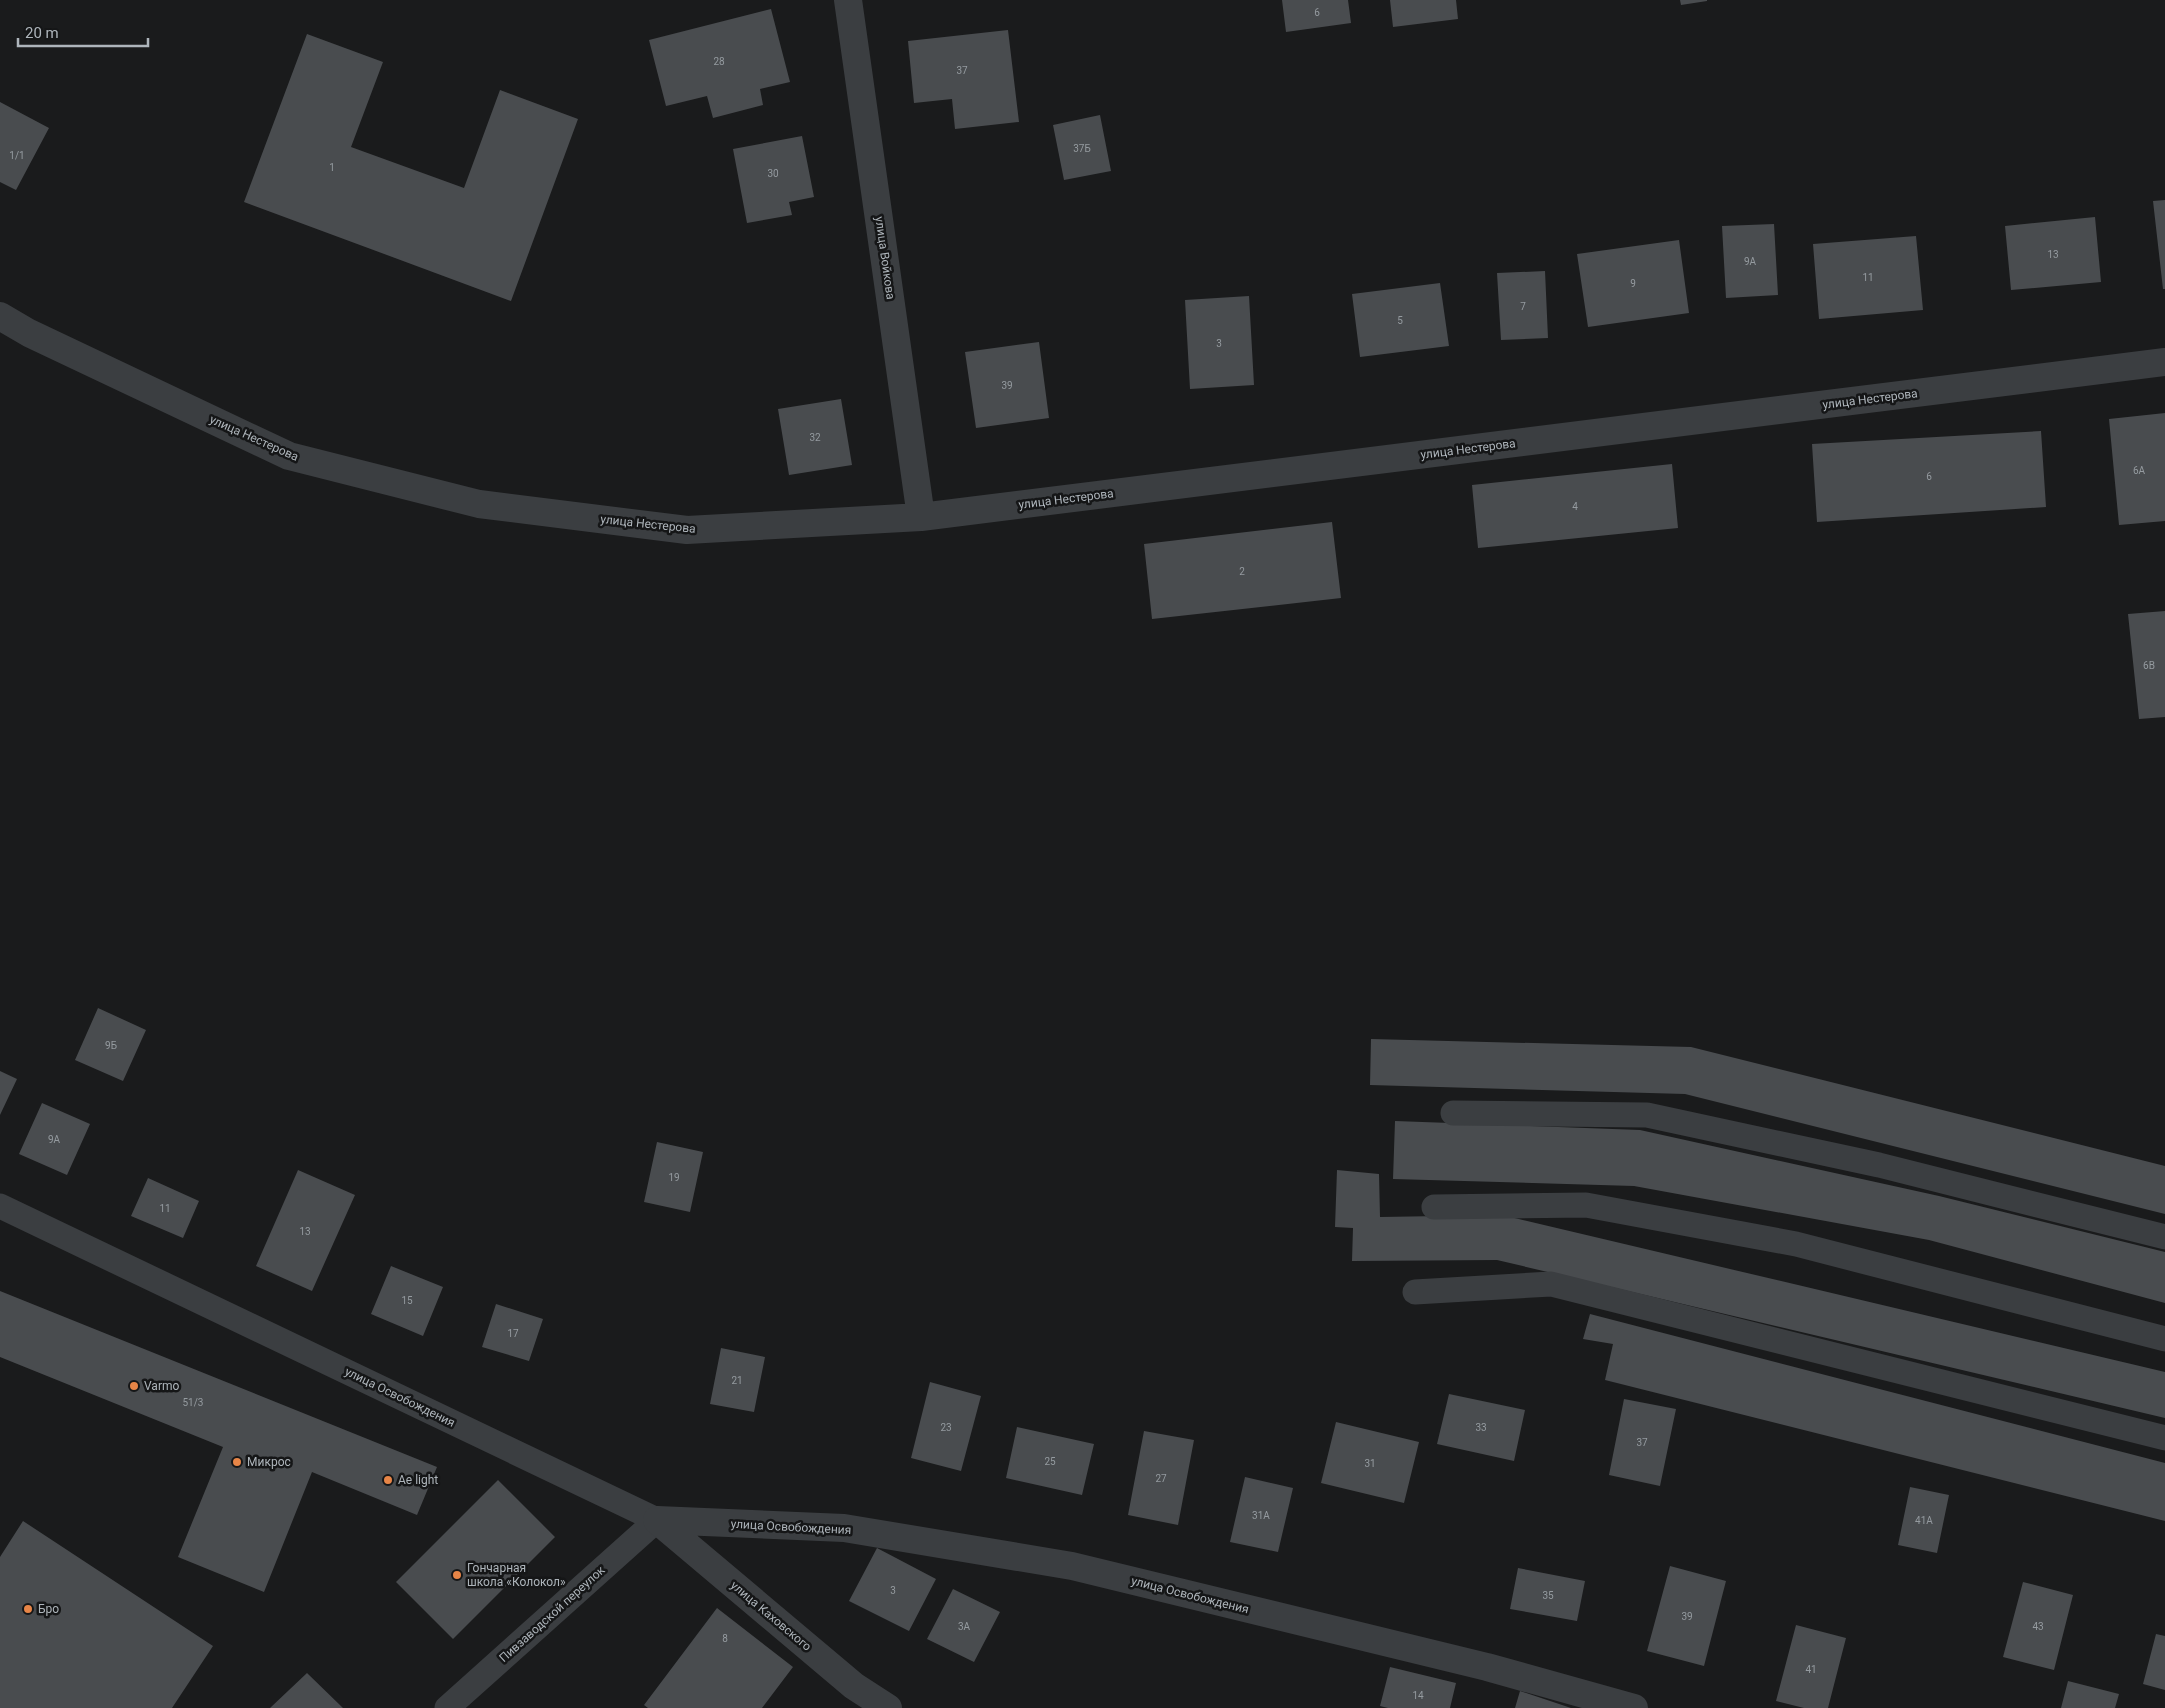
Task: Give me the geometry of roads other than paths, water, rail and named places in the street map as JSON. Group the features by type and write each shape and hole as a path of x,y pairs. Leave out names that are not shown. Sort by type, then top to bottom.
{"street":[{"name":"улица Войкова","path":"848,0 921,517"},
{"name":"улица Нестерова","path":"0,316 30,333 289,456 479,504 687,530 921,517 2165,362"},
{"name":"улица Каховского","path":"657,1520 854,1686 888,1708"},
{"name":"улица Освобождения","path":"657,1520 844,1528 1072,1566 1487,1668 1634,1708"}],"lane":[{"path":"1452,1113 1647,1115 1879,1165 2165,1237"},
{"path":"1434,1208 1586,1205 1796,1244 2165,1339"},
{"name":"улица Освобождения","path":"0,1206 657,1520"},
{"path":"1415,1292 1551,1284 2165,1438"},
{"name":"Пивзаводской переулок","path":"447,1708 657,1520"}],"place":[{"name":"Varmo","path":"134,1386"},
{"name":"Микрос","path":"237,1462"},
{"name":"Ae light","path":"388,1480"},
{"name":"Гончарная школа «Колокол»","path":"457,1575"},
{"name":"Бро","path":"28,1609"}]}
